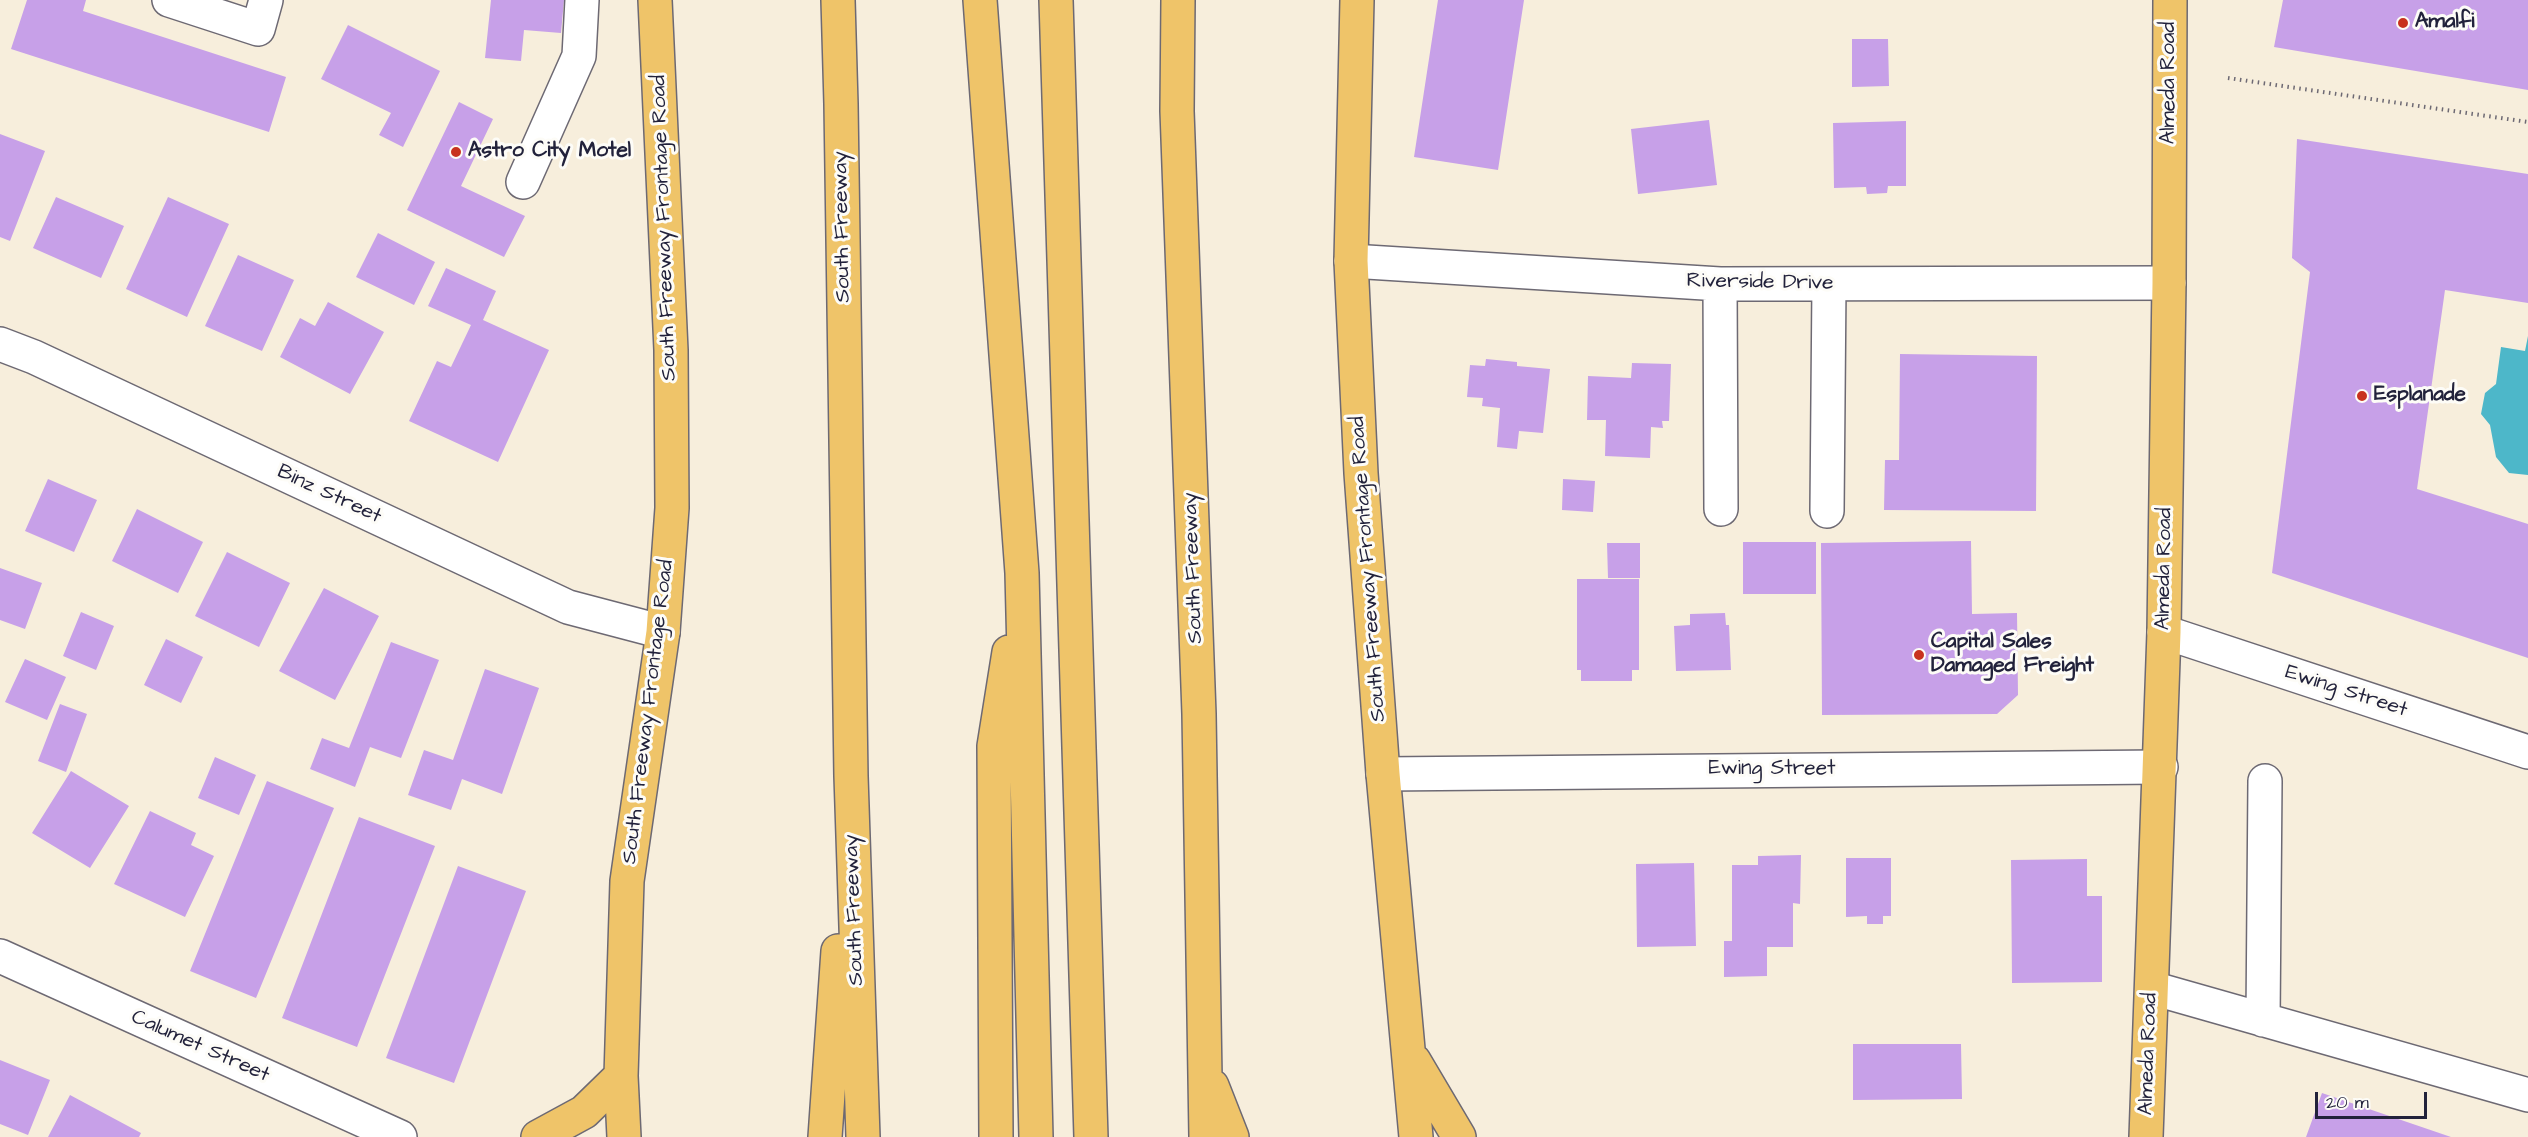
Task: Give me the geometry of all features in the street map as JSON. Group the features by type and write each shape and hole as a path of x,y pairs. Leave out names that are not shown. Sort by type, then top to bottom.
{"main road":[{"name":"South Freeway Frontage Road","path":"624,1137 621,1076 627,881 663,632 672,508 671,350 655,0"},
{"path":"828,0 841,104"},
{"name":"South Freeway","path":"838,0 851,776 863,1137"},
{"path":"980,0 1022,573 1036,1137"},
{"path":"1056,0 1091,1137"},
{"name":"South Freeway","path":"1178,0 1177,111 1199,714 1206,1137"},
{"name":"South Freeway Frontage Road","path":"1357,0 1351,261 1361,473 1383,774 1416,1137"},
{"name":"Almeda Road","path":"2146,1137 2161,767 2164,632 2170,0"},
{"path":"996,1137 994,746 1022,573"},
{"path":"825,1137 851,776"},
{"path":"1408,1050 1459,1137"},
{"path":"1205,1069 1232,1137"},
{"path":"538,1137 584,1112 621,1076"}],"street":[{"path":"169,0 258,29 266,0"},
{"path":"524,182 579,56 582,0"},
{"name":"Riverside Drive","path":"1351,261 1720,284 2169,283"},
{"path":"1720,284 1721,509"},
{"path":"1827,511 1829,284"},
{"name":"Binz Street","path":"0,344 34,357 568,607 663,632"},
{"name":"Ewing Street","path":"2164,632 2528,752"},
{"name":"Ewing Street","path":"1383,774 2161,767"},
{"path":"2263,1020 2265,781"},
{"name":"Calumet Street","path":"0,956 400,1137"},
{"path":"2152,988 2528,1095"}],"path":[{"path":"2228,78 2528,122"}],"water":[{"path":"2528,336 2528,475 2509,473 2496,457 2490,425 2481,414 2485,393 2496,384 2501,347 2525,351"}],"building":[{"path":"27,0 86,0 83,11 286,77 269,132 11,49"},
{"path":"491,0 564,0 561,33 524,30 521,61 485,58"},
{"path":"1438,0 1524,0 1498,170 1414,157"},
{"name":"Amalfi","path":"2283,0 2528,0 2528,90 2274,47"},
{"path":"348,25 440,71 403,147 379,135 391,113 321,79"},
{"path":"1852,39 1888,39 1889,86 1852,87"},
{"name":"Astro City Motel","path":"459,102 493,119 461,186 525,216 504,257 407,210"},
{"path":"1709,120 1717,185 1638,194 1631,129"},
{"path":"1906,121 1906,186 1888,186 1887,193 1867,194 1866,187 1834,188 1833,123"},
{"path":"0,134 45,151 10,241 0,237"},
{"name":"Esplanade","path":"2297,139 2528,174 2528,303 2445,290 2417,489 2528,524 2528,658 2272,573 2310,272 2292,258"},
{"path":"56,197 124,226 101,278 33,248"},
{"path":"168,197 229,224 187,317 126,289"},
{"path":"378,233 435,262 414,305 356,277"},
{"path":"238,255 294,280 262,351 205,326"},
{"path":"446,268 496,291 483,320 549,350 498,462 409,421 437,361 451,367 471,325 428,306"},
{"path":"328,302 384,332 350,394 280,357 300,318 315,326"},
{"path":"1900,354 2037,356 2036,511 1884,510 1885,460 1899,460"},
{"path":"1486,359 1517,362 1517,366 1550,369 1543,433 1519,431 1517,449 1497,447 1500,408 1482,406 1483,398 1467,397 1470,365 1485,366"},
{"path":"1632,363 1671,364 1669,421 1662,421 1663,428 1651,427 1650,458 1605,456 1606,420 1587,420 1588,376 1631,378"},
{"path":"48,479 97,500 74,552 25,531"},
{"path":"1563,479 1595,481 1593,512 1562,510"},
{"path":"137,509 203,542 178,593 112,561"},
{"name":"Capital Sales Damaged Freight","path":"1971,541 1972,614 2017,613 2018,695 1997,714 1822,715 1821,543"},
{"path":"1743,542 1816,542 1816,594 1743,594"},
{"path":"1607,543 1640,543 1640,578 1608,578"},
{"path":"227,552 290,583 259,647 195,616"},
{"path":"0,568 42,583 25,629 0,620"},
{"path":"1577,579 1639,579 1639,670 1632,670 1632,681 1581,681 1581,670 1577,670"},
{"path":"324,588 379,616 335,700 279,671"},
{"path":"81,612 114,626 96,670 63,656"},
{"path":"1725,613 1726,625 1729,625 1731,670 1676,671 1674,626 1690,625 1690,614"},
{"path":"166,639 203,657 181,703 144,685"},
{"path":"391,642 439,660 401,758 370,747 355,787 310,769 322,738 349,748"},
{"path":"25,659 66,677 47,720 5,702"},
{"path":"485,669 539,688 502,794 462,779 451,810 408,795 424,750 453,760"},
{"path":"60,704 87,714 66,772 38,761"},
{"path":"215,757 256,775 239,815 198,798"},
{"path":"71,771 129,806 90,868 32,833"},
{"path":"267,781 334,808 256,998 190,971"},
{"path":"150,811 196,833 191,845 214,856 185,917 114,884"},
{"path":"359,817 435,846 357,1047 282,1018"},
{"path":"1801,855 1800,904 1793,903 1793,947 1767,947 1767,976 1724,977 1724,941 1732,941 1732,865 1758,865 1758,856"},
{"path":"1846,858 1891,858 1891,916 1883,916 1883,924 1867,924 1867,916 1846,917"},
{"path":"2087,859 2087,896 2102,896 2102,982 2012,983 2011,860"},
{"path":"1694,863 1696,946 1637,947 1636,864"},
{"path":"458,866 526,891 454,1083 386,1058"},
{"path":"1853,1044 1961,1044 1962,1099 1853,1100"},
{"path":"0,1060 50,1080 28,1135 0,1124"},
{"path":"2322,1093 2451,1137 2306,1137"},
{"path":"70,1095 141,1133 139,1137 48,1137"}],"place":[{"name":"Amalfi","path":"2403,23"},
{"name":"Astro City Motel","path":"456,152"},
{"name":"Esplanade","path":"2362,396"},
{"name":"Capital Sales Damaged Freight","path":"1919,655"}]}
